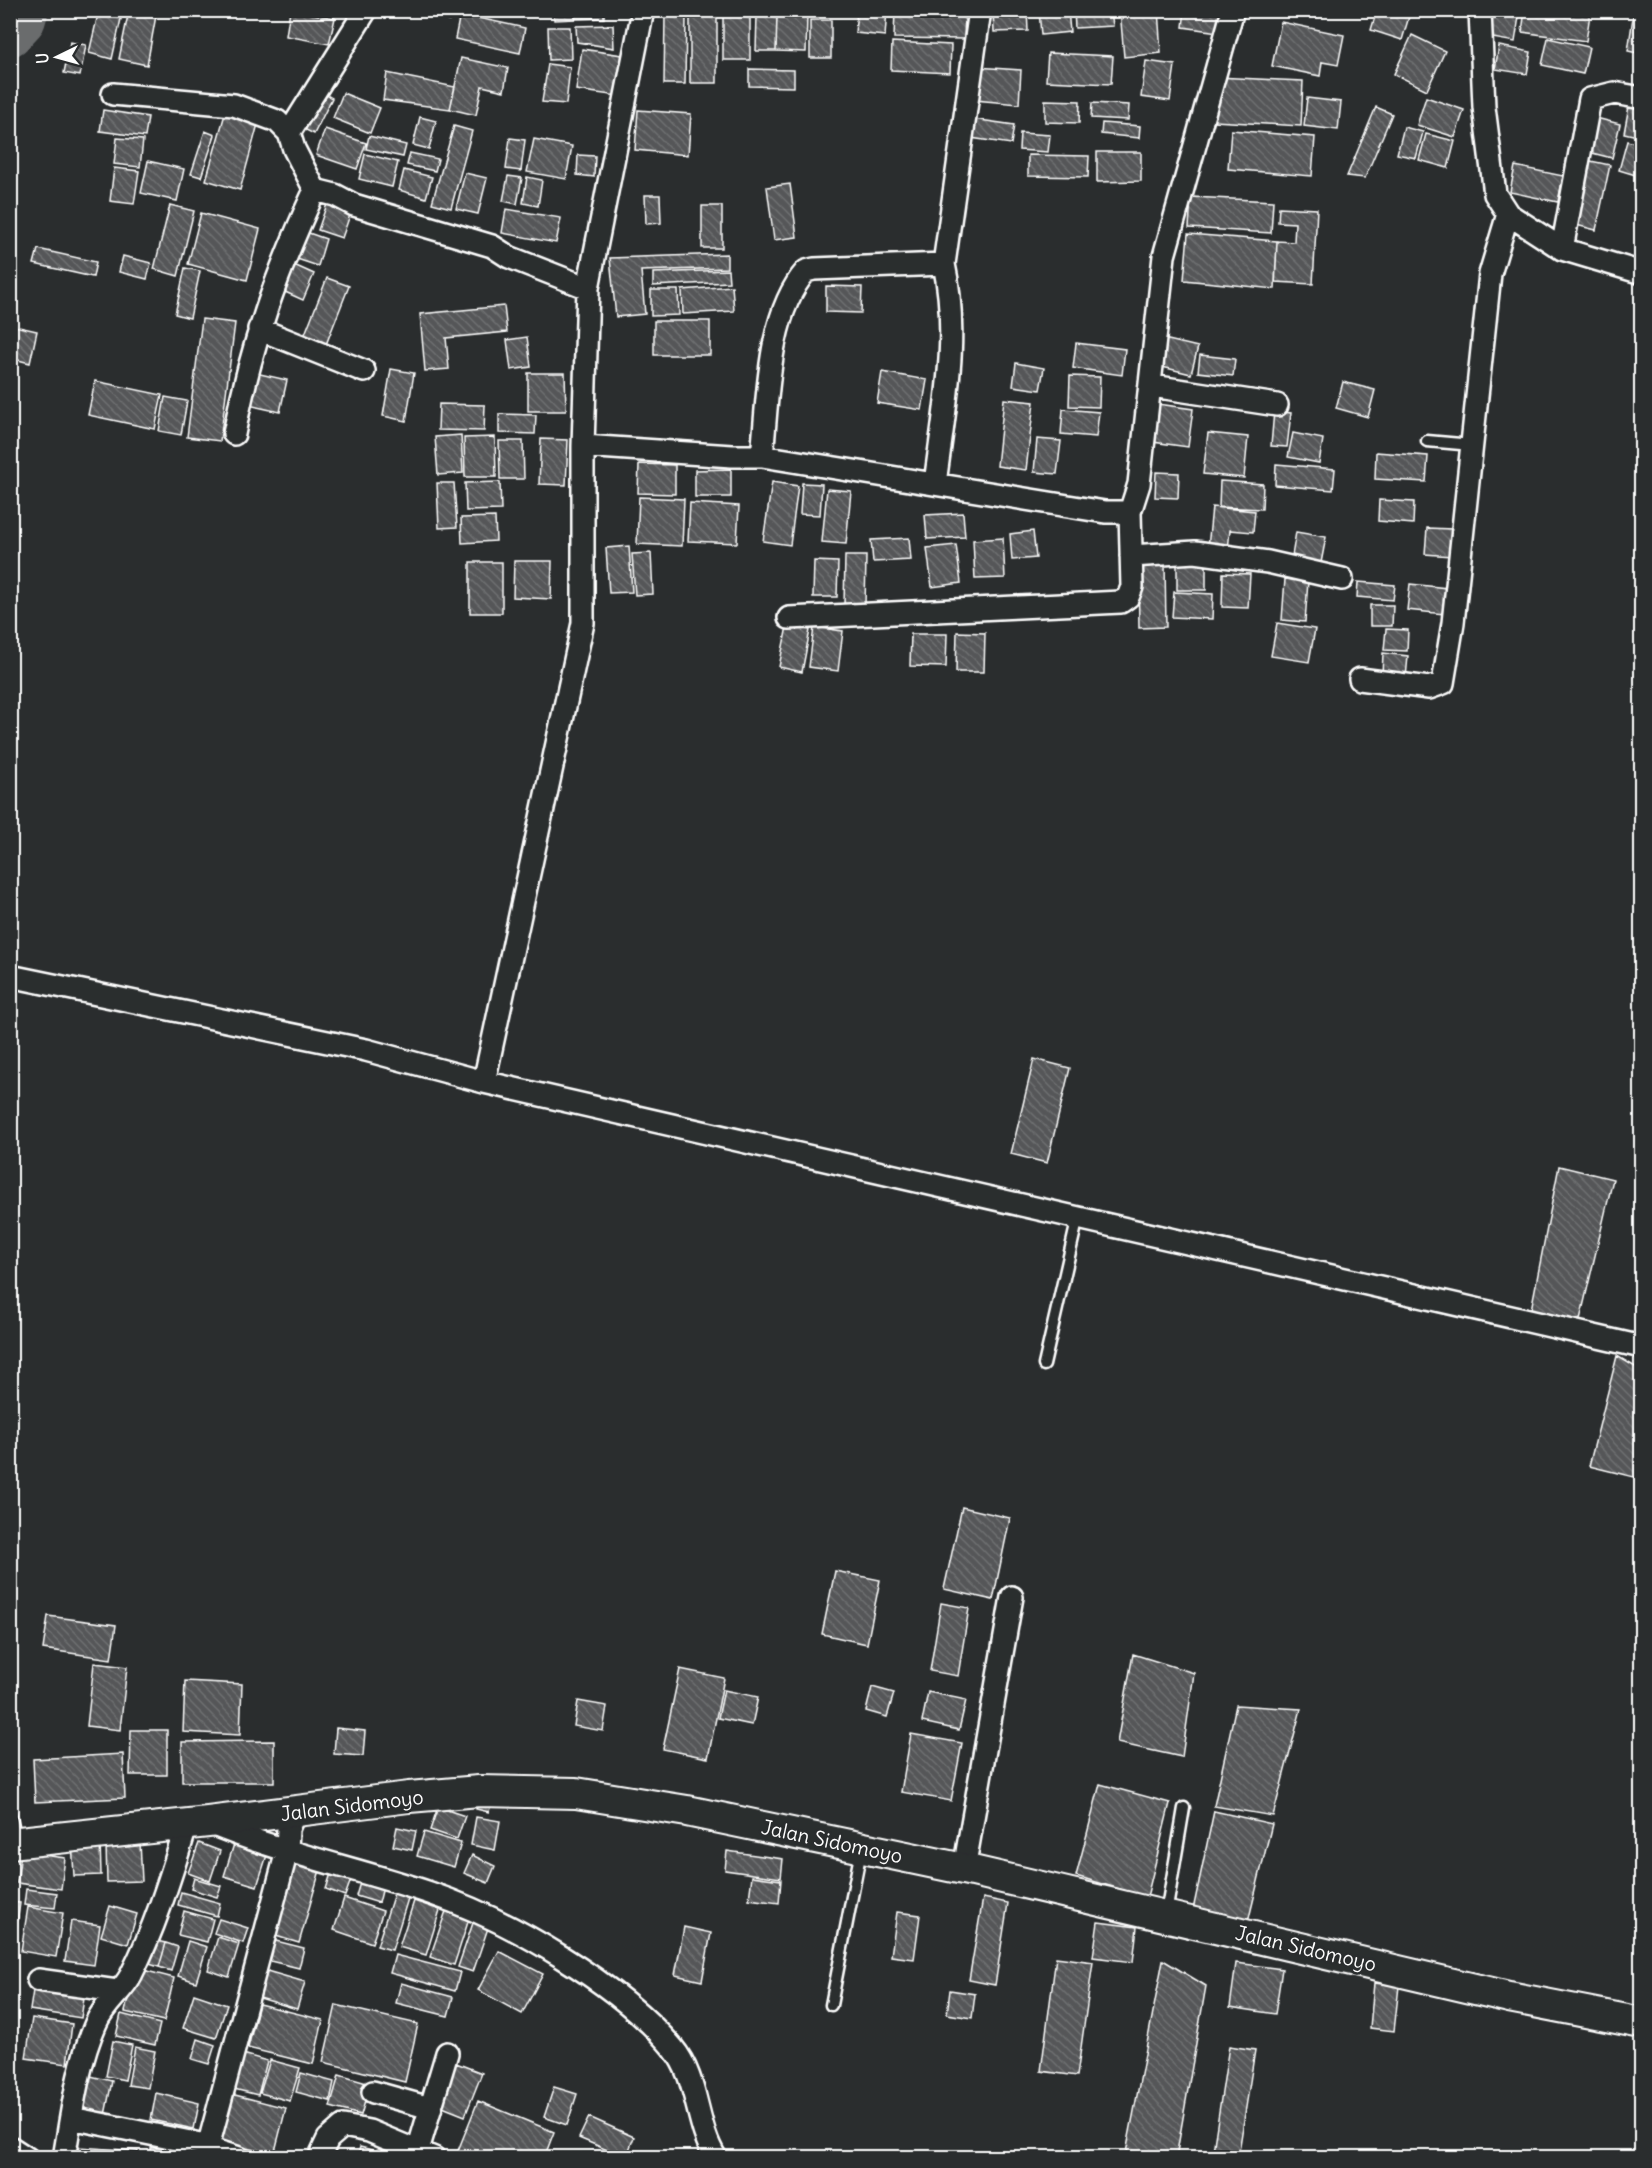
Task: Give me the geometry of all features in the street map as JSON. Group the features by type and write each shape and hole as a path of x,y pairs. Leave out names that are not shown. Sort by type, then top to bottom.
{"main road":[{"name":"Jalan Sidomoyo","path":"14,1843 409,1797 480,1791 576,1793 687,1811 964,1869 1509,1997 1641,2023"}],"street":[{"path":"289,133 366,10"},
{"path":"484,1082 583,623 583,446 588,288 643,10"},
{"path":"935,484 950,363 952,317 944,264 980,10"},
{"path":"789,618 1121,602 1128,597 1132,587 1130,512 1140,484 1164,256 1233,10"},
{"path":"1480,10 1484,107 1495,194 1508,214 1562,249 1641,273"},
{"path":"1562,249 1590,99 1602,94 1614,93 1641,98"},
{"path":"113,94 234,105 277,121 289,133 294,149 315,190 335,195 354,205 492,246 509,257 588,288"},
{"path":"234,434 242,391 259,329 282,260 315,190"},
{"path":"1360,679 1429,688 1443,683 1453,623 1490,274 1508,214"},
{"path":"762,456 774,349 786,305 806,271 944,264"},
{"path":"259,329 364,371"},
{"path":"1152,386 1277,405"},
{"path":"583,446 762,456 1105,512 1130,512"},
{"path":"1131,556 1195,552 1268,562 1342,579"},
{"path":"10,976 366,1050 484,1082 1641,1347"},
{"path":"964,1869 1011,1597"},
{"path":"210,2146 287,1851 288,1829 295,1812"},
{"path":"64,2157 79,2074 96,2022 117,1991 130,1978 198,1823 431,1893 506,1926 606,1984 674,2049 689,2079 707,2153"},
{"path":"38,1980 117,1991"},
{"path":"319,2157 328,2139 343,2126 369,2131 426,2153 430,2108 447,2053"},
{"path":"373,2092 430,2108"},
{"path":"71,2118 210,2146 239,2157"},
{"path":"10,2147 27,2157"}],"lane":[{"path":"1427,441 1472,445"},
{"path":"1044,1365 1078,1217"},
{"path":"1166,1915 1184,1808"},
{"path":"10,1813 14,1843"},
{"path":"831,2005 862,1847"}],"building":[{"path":"99,10 123,10 112,59 89,53"},
{"path":"129,10 157,10 147,65 119,59"},
{"path":"290,10 335,18 329,44 286,36"},
{"path":"406,10 452,10 449,21"},
{"path":"554,10 574,10 575,19 554,20"},
{"path":"574,10 604,10 604,18 575,19"},
{"path":"723,10 750,10 750,60 723,60"},
{"path":"822,10 853,10 853,15 822,14"},
{"path":"857,10 887,10 885,36 855,33"},
{"path":"895,10 965,10 964,39 894,38"},
{"path":"993,10 1027,10 1028,31 994,32"},
{"path":"1039,10 1068,10 1070,32 1041,35"},
{"path":"1074,10 1111,10 1113,26 1075,28"},
{"path":"1120,10 1158,10 1161,53 1124,57"},
{"path":"1185,10 1228,13 1225,33 1183,27"},
{"path":"1280,10 1320,10 1319,17"},
{"path":"1377,10 1411,10 1402,40 1371,30"},
{"path":"1492,10 1520,10 1515,42 1487,37"},
{"path":"1525,10 1563,10 1590,14 1586,41 1522,32"},
{"path":"1634,11 1642,16 1642,54 1628,51"},
{"path":"460,14 525,28 520,53 455,39"},
{"path":"690,14 717,14 717,83 690,83"},
{"path":"757,15 777,15 776,51 756,51"},
{"path":"777,15 807,16 806,52 776,51"},
{"path":"665,16 686,17 685,84 664,84"},
{"path":"810,20 831,20 831,58 810,58"},
{"path":"1281,22 1344,35 1338,65 1322,62 1320,76 1272,66"},
{"path":"613,25 614,48 577,42 576,26"},
{"path":"548,27 570,27 571,59 549,60"},
{"path":"1412,35 1445,51 1427,90 1394,74"},
{"path":"1548,38 1589,47 1583,74 1542,65"},
{"path":"70,42 86,45 80,76 64,73"},
{"path":"892,42 951,45 950,73 891,70"},
{"path":"1499,46 1531,52 1527,74 1495,69"},
{"path":"582,49 622,55 618,96 576,90"},
{"path":"1048,53 1113,56 1111,84 1046,81"},
{"path":"461,58 508,68 504,91 482,86 476,115 450,109"},
{"path":"1146,61 1175,65 1170,101 1141,97"},
{"path":"548,64 570,67 566,104 542,102"},
{"path":"976,67 1021,70 1019,104 974,100"},
{"path":"749,69 794,70 794,87 749,86"},
{"path":"387,73 455,87 450,109 383,100"},
{"path":"1216,77 1303,81 1301,126 1214,121"},
{"path":"321,92 332,98 314,134 302,128"},
{"path":"343,93 380,108 370,133 333,118"},
{"path":"1426,97 1464,110 1455,137 1417,125"},
{"path":"1307,98 1341,102 1338,130 1304,126"},
{"path":"1045,100 1080,101 1079,123 1045,122"},
{"path":"1630,101 1642,104 1642,137 1624,133"},
{"path":"1092,103 1129,105 1128,120 1091,118"},
{"path":"1376,107 1392,114 1365,178 1347,176"},
{"path":"103,110 148,117 145,137 100,131"},
{"path":"638,110 691,114 688,155 635,150"},
{"path":"225,114 258,124 240,190 206,180"},
{"path":"420,117 436,121 429,149 413,145"},
{"path":"1596,118 1620,124 1612,158 1588,152"},
{"path":"973,119 1014,125 1011,144 971,138"},
{"path":"1102,123 1140,126 1139,138 1101,134"},
{"path":"454,126 472,131 451,208 432,203"},
{"path":"1404,127 1423,132 1416,158 1397,154"},
{"path":"325,129 366,143 357,169 316,155"},
{"path":"1231,130 1315,137 1312,176 1228,169"},
{"path":"205,131 215,135 201,177 191,174"},
{"path":"1020,133 1050,135 1048,152 1019,150"},
{"path":"1426,134 1455,141 1448,168 1419,160"},
{"path":"369,136 406,145 403,157 366,149"},
{"path":"117,138 143,140 140,167 114,164"},
{"path":"510,138 525,140 521,171 506,169"},
{"path":"534,139 572,146 566,179 527,172"},
{"path":"1627,141 1642,145 1642,177 1619,170"},
{"path":"1097,152 1141,152 1141,181 1097,182"},
{"path":"410,153 438,159 435,171 407,165"},
{"path":"365,154 398,162 392,187 359,179"},
{"path":"578,155 595,156 594,177 577,175"},
{"path":"1028,155 1089,156 1088,177 1028,176"},
{"path":"1586,160 1610,165 1596,230 1572,224"},
{"path":"148,161 184,169 177,201 141,193"},
{"path":"1515,166 1563,176 1558,202 1510,192"},
{"path":"114,168 139,171 134,204 110,201"},
{"path":"404,170 432,177 426,198 399,190"},
{"path":"465,173 487,178 478,214 456,209"},
{"path":"508,176 522,178 517,204 503,201"},
{"path":"527,177 542,180 538,206 523,203"},
{"path":"790,184 797,237 774,240 767,187"},
{"path":"645,195 660,195 661,223 646,224"},
{"path":"1191,197 1273,201 1271,233 1189,228"},
{"path":"327,204 351,212 342,238 318,230"},
{"path":"170,205 194,211 178,276 154,269"},
{"path":"702,206 722,206 722,248 702,248"},
{"path":"1279,207 1317,209 1313,284 1275,282 1277,241 1294,242 1295,223 1278,222"},
{"path":"506,209 561,218 556,243 502,233"},
{"path":"201,213 260,229 247,280 188,264"},
{"path":"303,231 326,239 318,266 294,258"},
{"path":"1188,234 1277,241 1275,289 1184,280"},
{"path":"38,249 96,262 93,277 34,264"},
{"path":"727,254 727,268 641,271 645,314 616,317 610,258"},
{"path":"123,256 151,263 147,279 119,272"},
{"path":"294,265 314,274 303,300 283,291"},
{"path":"185,268 200,271 190,318 175,314"},
{"path":"728,270 729,282 653,286 653,273"},
{"path":"327,278 349,286 325,347 303,339"},
{"path":"732,286 734,311 683,314 682,290"},
{"path":"826,286 862,287 861,313 826,312"},
{"path":"651,290 678,290 679,315 651,316"},
{"path":"504,306 507,332 446,338 449,369 425,371 420,314"},
{"path":"202,319 235,323 220,441 187,437"},
{"path":"654,321 710,321 710,355 654,355"},
{"path":"10,325 37,331 30,363 10,358"},
{"path":"527,337 531,367 511,370 507,340"},
{"path":"1164,339 1198,347 1191,374 1158,366"},
{"path":"1076,343 1125,349 1122,375 1073,368"},
{"path":"1200,355 1235,359 1233,376 1198,372"},
{"path":"1016,363 1044,368 1040,390 1013,386"},
{"path":"391,369 414,373 406,421 383,416"},
{"path":"251,372 287,380 280,412 244,404"},
{"path":"882,372 927,380 922,410 877,403"},
{"path":"528,373 565,373 566,411 528,411"},
{"path":"1070,376 1100,377 1099,407 1069,406"},
{"path":"95,381 162,395 155,429 88,415"},
{"path":"1343,382 1375,390 1368,417 1336,408"},
{"path":"165,397 187,401 181,435 159,431"},
{"path":"1004,399 1034,402 1026,470 997,466"},
{"path":"439,404 485,405 484,431 438,430"},
{"path":"1158,404 1193,409 1188,447 1153,442"},
{"path":"1063,409 1099,412 1096,437 1061,434"},
{"path":"1274,411 1291,413 1287,447 1271,446"},
{"path":"499,414 536,415 535,434 499,433"},
{"path":"1208,433 1248,437 1244,478 1203,474"},
{"path":"1293,433 1323,439 1319,463 1288,457"},
{"path":"461,435 463,473 438,475 435,437"},
{"path":"495,437 496,477 465,477 464,438"},
{"path":"541,439 568,440 566,485 539,484"},
{"path":"1037,439 1061,441 1057,474 1034,472"},
{"path":"499,441 523,441 524,479 500,479"},
{"path":"1376,452 1428,456 1426,482 1375,479"},
{"path":"639,464 675,465 675,494 638,493"},
{"path":"1276,464 1335,469 1333,490 1275,485"},
{"path":"731,469 731,497 695,497 695,470"},
{"path":"1156,472 1179,473 1178,498 1155,497"},
{"path":"1220,481 1263,484 1262,509 1219,507"},
{"path":"500,482 501,510 466,511 465,483"},
{"path":"772,482 798,486 790,545 763,541"},
{"path":"437,483 454,483 457,527 439,528"},
{"path":"802,483 822,484 820,515 800,514"},
{"path":"827,489 851,491 846,544 822,542"},
{"path":"639,497 684,499 682,546 637,544"},
{"path":"1379,500 1414,502 1413,524 1378,521"},
{"path":"690,503 739,506 737,543 688,541"},
{"path":"1212,507 1255,511 1253,532 1230,530 1228,550 1208,548"},
{"path":"963,513 965,537 927,539 925,515"},
{"path":"495,517 496,541 462,543 461,518"},
{"path":"1427,528 1452,529 1451,556 1425,554"},
{"path":"1033,531 1036,558 1012,560 1010,534"},
{"path":"1296,532 1326,537 1320,568 1291,562"},
{"path":"909,538 911,560 873,562 871,540"},
{"path":"1003,538 1005,578 975,579 973,540"},
{"path":"956,545 961,583 932,587 927,548"},
{"path":"629,546 632,592 609,593 606,548"},
{"path":"651,553 653,594 635,595 632,554"},
{"path":"845,556 866,556 865,606 844,606"},
{"path":"514,561 552,561 551,599 513,597"},
{"path":"814,561 838,562 837,597 813,597"},
{"path":"470,562 502,562 502,613 470,613"},
{"path":"1177,562 1206,562 1206,590 1177,590"},
{"path":"1138,564 1165,564 1166,627 1139,628"},
{"path":"1223,573 1250,574 1248,608 1222,607"},
{"path":"1285,579 1308,581 1305,622 1282,620"},
{"path":"1358,582 1395,585 1393,600 1357,597"},
{"path":"1410,584 1447,588 1444,614 1407,610"},
{"path":"1174,592 1213,594 1212,619 1172,617"},
{"path":"1370,605 1393,605 1392,626 1370,626"},
{"path":"1277,623 1315,629 1309,662 1271,656"},
{"path":"787,626 810,630 802,672 779,667"},
{"path":"814,627 843,631 838,671 809,667"},
{"path":"1386,629 1408,630 1407,651 1384,650"},
{"path":"957,632 985,633 984,672 956,672"},
{"path":"911,634 947,634 946,667 910,666"},
{"path":"1383,653 1408,656 1406,678 1382,676"},
{"path":"1034,1059 1070,1068 1047,1163 1011,1154"},
{"path":"1559,1166 1613,1179 1579,1324 1531,1310"},
{"path":"1617,1356 1642,1371 1642,1479 1589,1466"},
{"path":"962,1507 1010,1518 993,1600 944,1589"},
{"path":"835,1571 880,1580 867,1644 822,1634"},
{"path":"941,1603 969,1608 958,1676 930,1671"},
{"path":"48,1616 116,1625 111,1659 43,1649"},
{"path":"1133,1654 1194,1673 1182,1757 1117,1743"},
{"path":"94,1663 127,1667 120,1730 87,1726"},
{"path":"680,1669 724,1678 708,1758 663,1749"},
{"path":"185,1681 242,1684 240,1735 183,1732"},
{"path":"872,1687 894,1693 887,1717 866,1711"},
{"path":"724,1690 758,1697 752,1725 718,1718"},
{"path":"928,1692 966,1700 959,1730 922,1722"},
{"path":"578,1701 607,1706 603,1731 574,1726"},
{"path":"1236,1705 1301,1709 1273,1816 1214,1806"},
{"path":"336,1728 365,1731 363,1756 334,1754"},
{"path":"131,1730 167,1730 167,1775 130,1775"},
{"path":"911,1734 962,1743 951,1801 901,1792"},
{"path":"274,1741 274,1782 182,1782 182,1742"},
{"path":"123,1754 125,1798 35,1802 33,1759"},
{"path":"1100,1784 1170,1803 1147,1897 1076,1876"},
{"path":"478,1800 491,1802 489,1812 476,1809"},
{"path":"438,1807 465,1816 457,1839 430,1830"},
{"path":"1214,1811 1272,1824 1248,1922 1193,1910"},
{"path":"476,1817 500,1821 495,1850 471,1845"},
{"path":"397,1827 416,1831 412,1850 393,1846"},
{"path":"424,1832 461,1843 454,1867 417,1856"},
{"path":"100,1840 101,1875 74,1876 72,1841"},
{"path":"140,1842 142,1881 107,1882 106,1844"},
{"path":"199,1843 220,1851 210,1881 188,1873"},
{"path":"234,1844 267,1855 257,1886 224,1876"},
{"path":"727,1851 783,1859 781,1878 725,1870"},
{"path":"21,1852 65,1858 61,1889 17,1883"},
{"path":"472,1855 495,1866 488,1883 464,1873"},
{"path":"290,1861 320,1870 299,1943 269,1934"},
{"path":"332,1870 352,1877 345,1896 326,1889"},
{"path":"362,1876 384,1883 379,1903 356,1896"},
{"path":"752,1876 781,1880 779,1903 749,1899"},
{"path":"194,1878 221,1886 217,1897 191,1889"},
{"path":"396,1887 410,1892 392,1950 377,1946"},
{"path":"26,1889 57,1893 55,1908 24,1905"},
{"path":"181,1892 220,1903 217,1916 178,1905"},
{"path":"344,1898 383,1911 372,1943 334,1930"},
{"path":"983,1898 1008,1903 995,1985 969,1980"},
{"path":"414,1901 440,1910 426,1955 399,1947"},
{"path":"10,1902 20,1903 14,1945 10,1945"},
{"path":"110,1906 137,1914 128,1944 101,1936"},
{"path":"28,1907 63,1913 56,1957 21,1951"},
{"path":"184,1911 213,1919 207,1942 178,1935"},
{"path":"446,1911 469,1919 454,1965 430,1957"},
{"path":"897,1912 920,1915 914,1959 891,1956"},
{"path":"219,1919 248,1928 243,1943 214,1933"},
{"path":"474,1920 489,1925 473,1972 458,1967"},
{"path":"71,1921 100,1925 94,1965 65,1961"},
{"path":"1098,1922 1137,1927 1133,1962 1093,1957"},
{"path":"684,1927 711,1933 702,1981 675,1975"},
{"path":"218,1937 239,1944 229,1977 208,1970"},
{"path":"152,1940 166,1943 159,1967 146,1963"},
{"path":"272,1940 304,1948 299,1968 266,1960"},
{"path":"188,1941 207,1947 196,1982 178,1976"},
{"path":"166,1943 178,1947 171,1971 159,1967"},
{"path":"499,1951 543,1974 522,2014 478,1990"},
{"path":"395,1955 460,1972 455,1991 390,1973"},
{"path":"1056,1957 1093,1962 1077,2076 1041,2071"},
{"path":"1163,1960 1206,1986 1176,2158 1125,2158"},
{"path":"1236,1963 1282,1969 1275,2014 1230,2007"},
{"path":"135,1968 174,1978 164,2021 125,2012"},
{"path":"260,1969 305,1982 297,2009 253,1996"},
{"path":"401,1983 453,1997 448,2016 396,2003"},
{"path":"1374,1983 1399,1986 1394,2031 1370,2028"},
{"path":"34,1984 85,1992 81,2018 30,2010"},
{"path":"950,1990 975,1994 972,2018 947,2014"},
{"path":"194,1994 227,2005 216,2038 183,2028"},
{"path":"259,2004 323,2020 313,2064 248,2048"},
{"path":"336,2005 418,2024 405,2082 323,2062"},
{"path":"121,2014 160,2024 155,2045 116,2036"},
{"path":"32,2018 72,2024 67,2064 26,2058"},
{"path":"198,2039 215,2045 209,2064 192,2059"},
{"path":"113,2041 132,2045 125,2080 106,2076"},
{"path":"1229,2046 1255,2050 1238,2158 1212,2158"},
{"path":"135,2047 155,2051 148,2088 128,2085"},
{"path":"243,2054 267,2061 258,2095 234,2089"},
{"path":"270,2060 300,2068 290,2101 260,2093"},
{"path":"456,2063 482,2073 465,2116 440,2106"},
{"path":"301,2073 334,2082 330,2101 296,2092"},
{"path":"82,2074 112,2081 105,2115 75,2108"},
{"path":"339,2075 370,2084 361,2115 330,2107"},
{"path":"554,2087 577,2094 567,2125 544,2117"},
{"path":"156,2093 199,2103 194,2129 151,2120"},
{"path":"231,2094 286,2108 274,2155 219,2141"},
{"path":"478,2101 554,2132 544,2158 469,2158 457,2153"},
{"path":"589,2117 634,2137 626,2158 579,2138"},
{"path":"389,2146 424,2158 385,2158"},
{"path":"78,2147 138,2151 137,2158 77,2158"},
{"path":"360,2147 384,2153 382,2158 357,2158"},
{"path":"151,2148 184,2150 184,2158 151,2158"},
{"path":"192,2153 211,2154 211,2158 192,2158"}],"waterway":[{"path":"10,34 23,20 26,10"}]}
